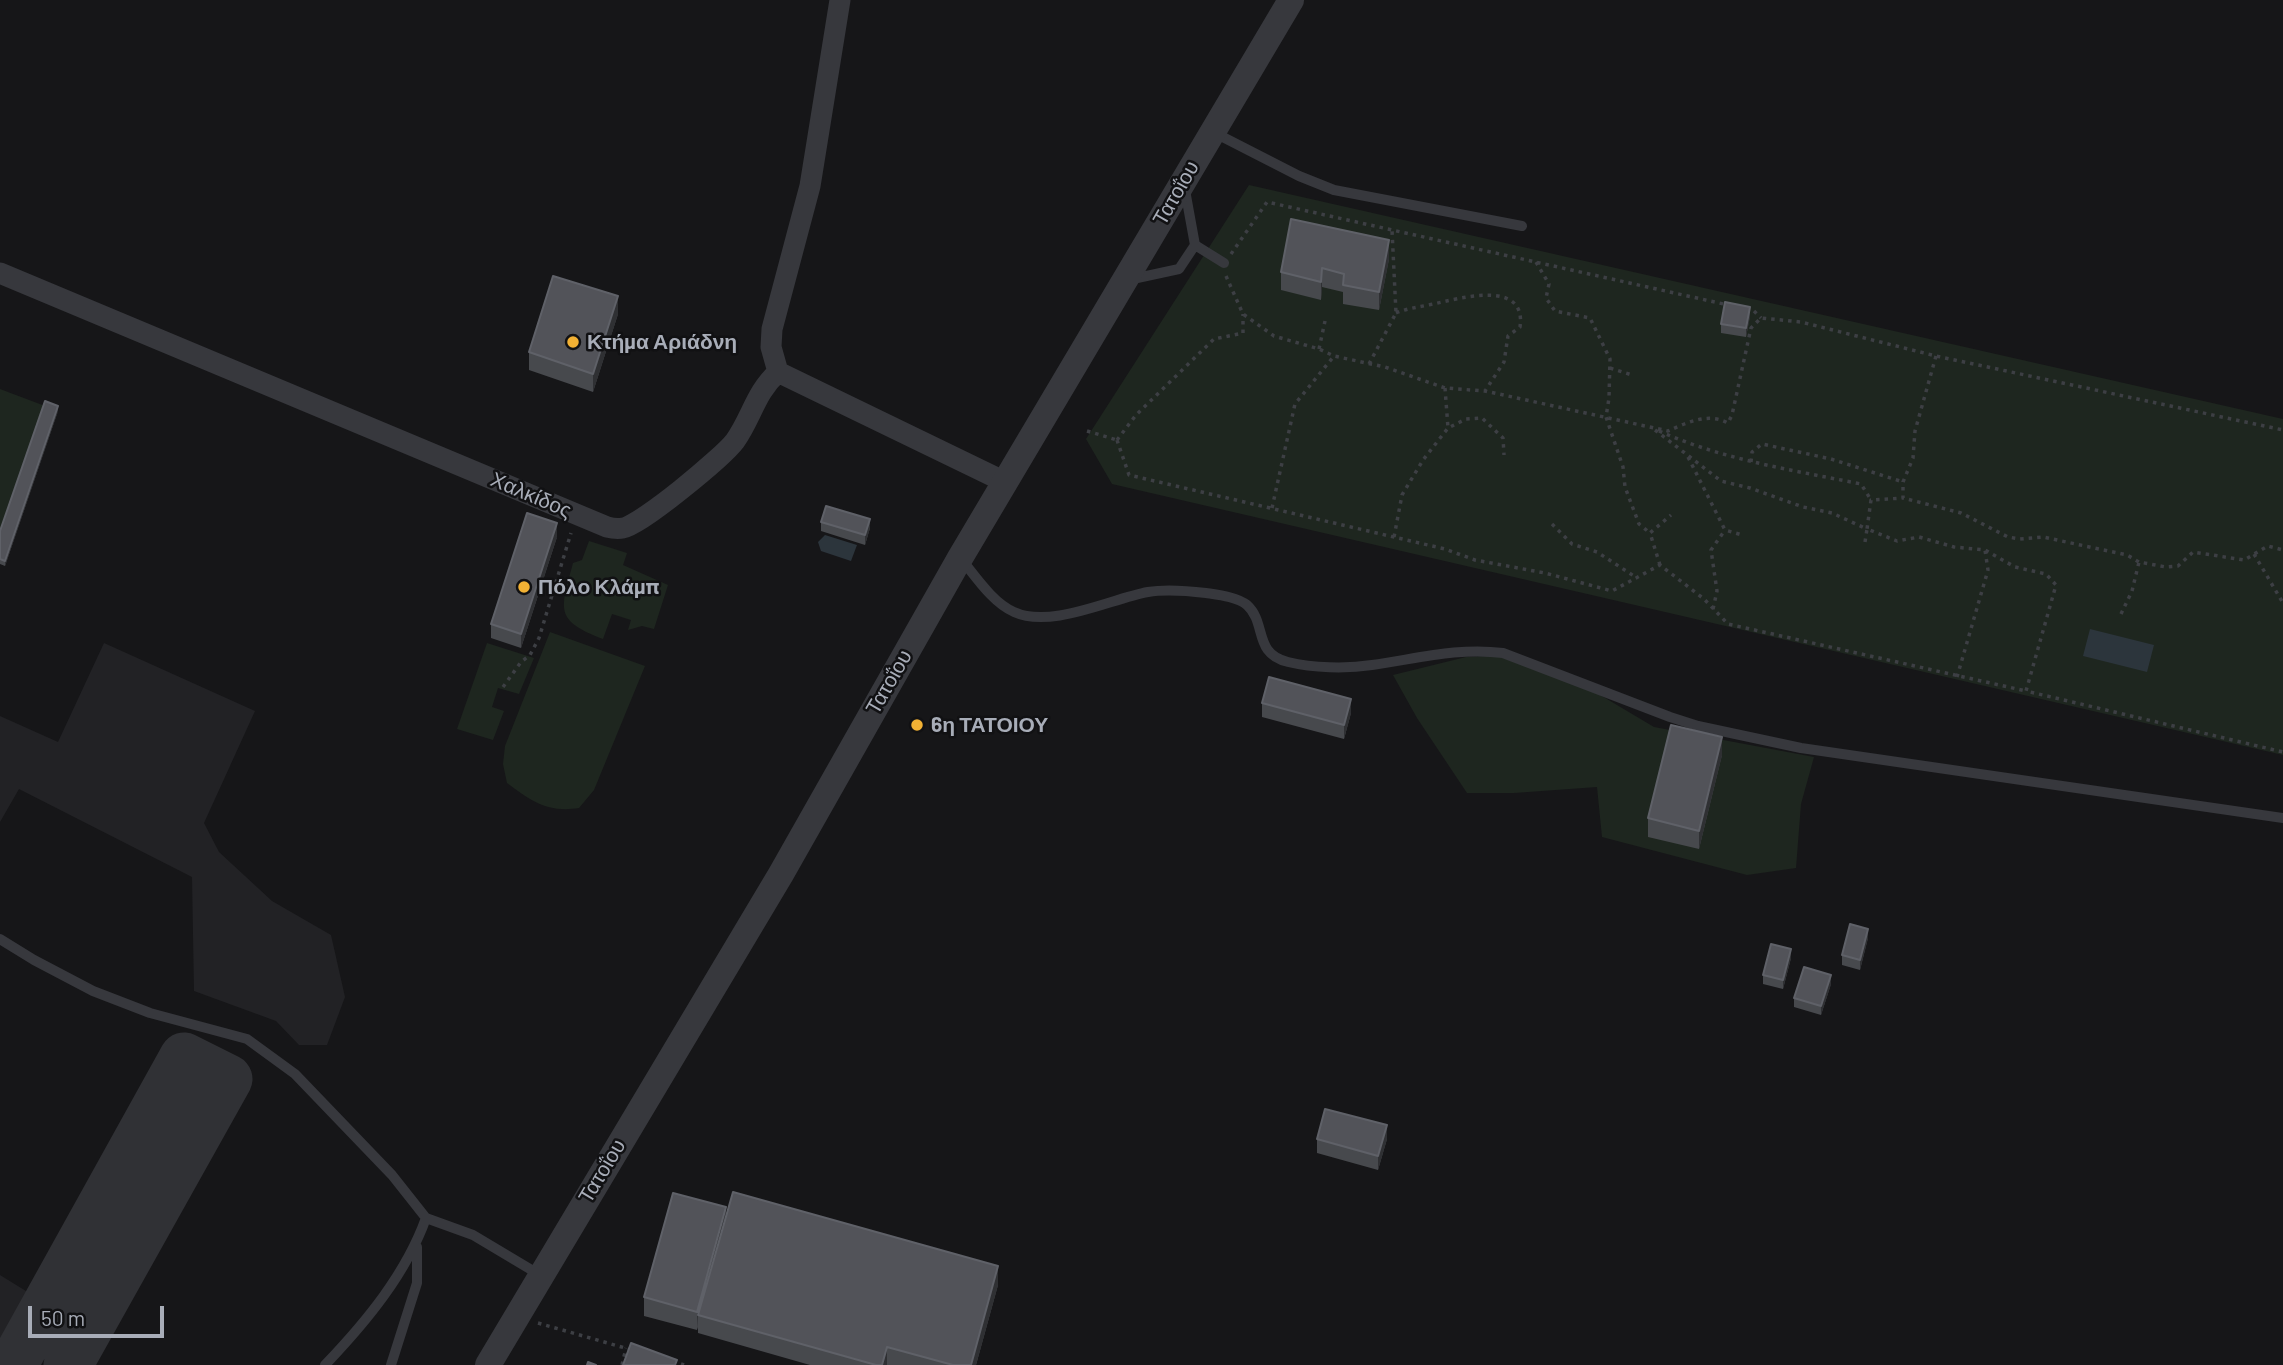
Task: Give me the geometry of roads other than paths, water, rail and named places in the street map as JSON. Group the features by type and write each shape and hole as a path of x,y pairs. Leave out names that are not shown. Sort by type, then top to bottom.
{"street":[{"path":"840,0 810,186 772,329 771,346 778,372 1005,482"},
{"name":"Τατοΐου","path":"488,1365 781,874 960,558 1291,0"},
{"name":"Χαλκίδος","path":"0,273 607,527 624,528 648,514 721,456 734,442 764,386 778,372"}],"lane":[{"path":"1213,132 1299,176 1334,190 1522,226"},
{"path":"1125,281 1179,269 1195,244 1183,181"},
{"path":"1195,244 1224,263"},
{"path":"960,558 990,593 1013,612 1031,617 1051,617 1151,592 1205,593 1234,599 1247,606 1267,651 1277,659 1290,663 1368,666 1453,652 1481,650 1503,653 1670,717 1740,736 1801,748 2283,818"},
{"path":"0,939 93,991 150,1013 247,1040 295,1074 392,1175 426,1218 473,1235 540,1275"},
{"path":"325,1365 353,1336 394,1282 417,1244 426,1218"},
{"path":"391,1365 417,1283 417,1244"}],"place":[{"name":"Κτήμα Αριάδνη","path":"573,342"},
{"name":"Πόλο Κλάμπ","path":"524,587"},
{"name":"6η ΤΑΤΟΙΟΥ","path":"917,725"}]}
